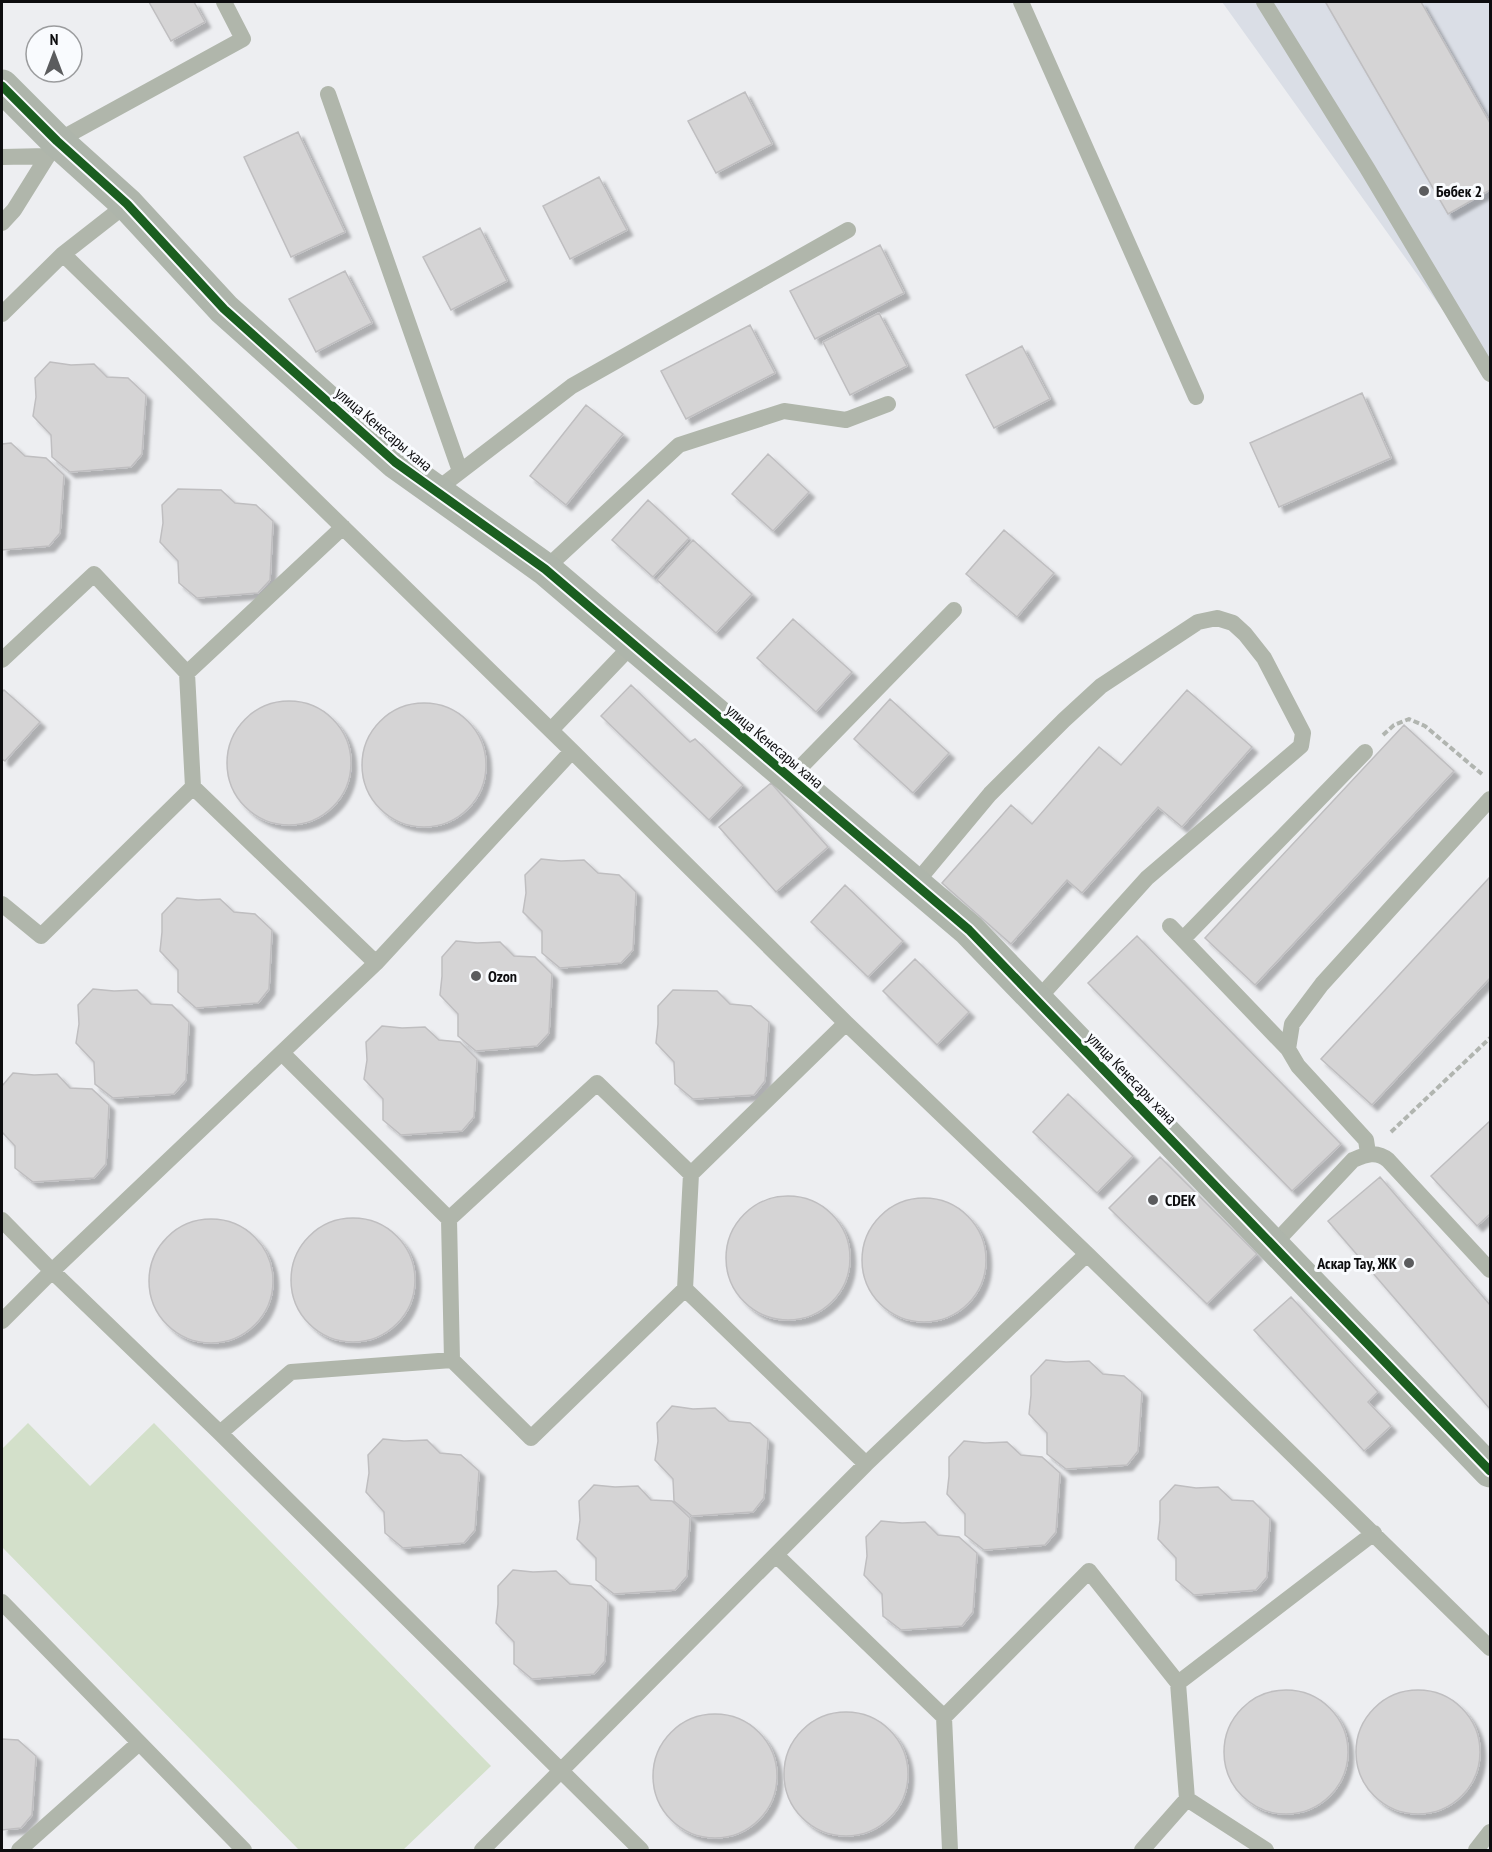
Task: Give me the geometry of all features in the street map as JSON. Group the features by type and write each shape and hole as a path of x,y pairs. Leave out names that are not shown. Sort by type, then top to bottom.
{"street":[{"name":"улица Кенесары хана","path":"2,86 53,148 127,204 224,309 395,462 545,569 969,930 1491,1472"}],"lane":[{"path":"2,157 53,148 243,39 224,2"},
{"path":"1021,2 1196,397"},
{"path":"1264,2 1491,374"},
{"path":"328,94 460,471"},
{"path":"2,223 14,210 53,148"},
{"path":"2,314 63,254 127,204"},
{"path":"435,491 572,386 848,230"},
{"path":"63,254 551,730 846,1023 1087,1254 1491,1648"},
{"path":"545,569 679,445 784,411 846,420 888,404"},
{"path":"187,673 343,527"},
{"path":"2,660 94,574 187,673 193,786 376,963"},
{"path":"790,778 954,610"},
{"path":"915,885 990,794 1101,686 1197,622 1217,618 1233,623 1245,634 1264,658 1300,727 1303,733 1301,746 1147,878 1036,1000"},
{"path":"551,730 633,644"},
{"path":"2,1321 376,963 572,751"},
{"path":"1183,939 1365,752"},
{"path":"2,904 41,936 193,786"},
{"path":"1288,1049 1292,1024 1322,984 1491,799"},
{"path":"1170,926 1288,1049 1298,1066 1366,1140 1368,1153"},
{"path":"282,1053 449,1219 452,1360 531,1438 685,1289 691,1174 846,1023"},
{"path":"449,1219 597,1083 691,1174"},
{"path":"1273,1245 1353,1160 1368,1153 1383,1156 1388,1160 1491,1270"},
{"path":"2,1220 641,1851"},
{"path":"482,1851 866,1464 1087,1254"},
{"path":"685,1289 866,1464"},
{"path":"220,1433 291,1372 452,1360"},
{"path":"1178,1683 1374,1533"},
{"path":"776,1555 944,1717 950,1851"},
{"path":"944,1717 1089,1571 1178,1683 1187,1800 1142,1851"},
{"path":"2,1602 244,1851"},
{"path":"19,1851 139,1743"},
{"path":"1187,1800 1266,1851"},
{"path":"1476,1851 1491,1832"}],"path":[{"path":"1365,752 1394,725 1409,719 1425,726 1491,781"},
{"path":"1368,1153 1491,1038"}],"shaded area":[{"name":"Бөбек 2","path":"1222,2 1490,2 1490,376 1225,6"}],"green space":[{"path":"28,1423 90,1486 154,1423 491,1766 403,1850 299,1850 2,1547 2,1449"}],"building":[{"path":"149,2 194,2 205,22 171,41"},
{"path":"1421,2 1490,123 1490,190 1448,214 1326,3"},
{"path":"745,92 772,144 716,173 688,121"},
{"path":"298,132 345,232 291,257 244,157"},
{"path":"599,177 627,230 570,259 543,206"},
{"path":"480,228 507,281 451,310 423,257"},
{"path":"880,245 904,293 815,339 790,291"},
{"path":"345,271 372,323 316,352 289,299"},
{"path":"879,313 907,366 850,395 823,342"},
{"path":"750,325 775,373 686,419 661,371"},
{"path":"1022,346 1050,399 994,428 966,375"},
{"path":"50,362 71,365 94,364 107,377 128,378 146,395 142,454 131,467 70,472 52,457 51,435 33,416 36,397 35,378"},
{"path":"1362,393 1391,458 1279,507 1250,443"},
{"path":"586,405 623,434 566,505 530,476"},
{"path":"11,443 25,456 46,458 64,475 60,533 49,546 2,550 2,444"},
{"path":"768,454 809,492 773,531 732,494"},
{"path":"178,489 221,490 235,503 256,505 273,521 270,580 258,593 197,598 179,583 178,561 160,542 163,523 162,505"},
{"path":"648,500 689,538 653,577 612,540"},
{"path":"1004,530 1054,573 1017,617 966,574"},
{"path":"693,540 752,594 716,633 657,580"},
{"path":"793,619 852,672 816,712 757,658"},
{"path":"631,685 690,742 695,739 743,785 709,820 601,716"},
{"path":"4,690 40,722 5,761 2,759 2,692"},
{"path":"1187,690 1252,747 1182,827 1158,807 1082,893 1067,880 1011,944 942,883 1011,805 1032,824 1099,747 1121,765"},
{"path":"890,699 949,753 913,793 854,739"},
{"path":"289,701 313,706 333,719 346,739 351,763 346,787 333,807 313,820 289,825 265,820 245,807 232,787 227,763 232,739 245,719 265,706"},
{"path":"424,703 448,708 468,721 481,741 486,765 481,789 468,809 448,822 424,827 400,822 380,809 367,789 362,765 367,741 380,721 400,708"},
{"path":"1404,725 1454,771 1255,985 1205,938"},
{"path":"771,783 828,847 776,892 719,827"},
{"path":"541,859 584,860 598,873 619,875 636,892 633,950 621,963 560,968 542,953 542,931 523,912 526,893 525,875"},
{"path":"1490,877 1490,978 1372,1105 1321,1059"},
{"path":"845,885 903,941 868,977 811,922"},
{"path":"177,898 220,899 234,912 255,914 272,930 269,989 258,1003 196,1008 178,992 178,970 160,951 162,914"},
{"path":"1137,936 1341,1144 1292,1191 1088,983"},
{"path":"456,941 500,942 514,956 535,957 552,974 549,1033 537,1046 476,1051 458,1036 458,1014 440,995 442,957"},
{"path":"915,959 969,1012 937,1045 883,991"},
{"path":"93,989 137,990 151,1004 172,1005 189,1022 186,1080 174,1094 113,1098 95,1084 94,1062 76,1043 79,1024 78,1005"},
{"path":"673,990 717,991 730,1004 751,1006 769,1022 765,1081 754,1095 693,1099 675,1084 674,1062 656,1043 658,1006"},
{"path":"382,1026 425,1027 439,1040 460,1042 477,1059 474,1117 462,1131 401,1135 383,1120 383,1099 364,1079 367,1060 366,1042"},
{"path":"13,1073 57,1074 70,1088 92,1089 109,1105 106,1164 94,1178 33,1182 15,1168 15,1146 2,1132 2,1086"},
{"path":"1068,1094 1133,1156 1097,1193 1033,1132"},
{"path":"1490,1121 1490,1214 1477,1226 1431,1176"},
{"path":"1160,1157 1257,1254 1207,1304 1109,1208"},
{"name":"Аскар Тау, ЖК","path":"1380,1177 1490,1305 1490,1409 1328,1221"},
{"path":"788,1196 812,1201 832,1214 845,1234 850,1258 845,1282 832,1302 812,1315 788,1320 764,1315 744,1302 731,1282 726,1258 731,1234 744,1214 764,1201"},
{"path":"924,1198 948,1203 968,1216 981,1236 986,1260 981,1284 968,1304 948,1317 924,1322 900,1317 880,1304 867,1284 862,1260 867,1236 880,1216 900,1203"},
{"path":"353,1218 377,1223 397,1236 410,1256 415,1280 410,1304 397,1324 377,1337 353,1342 329,1337 309,1324 296,1304 291,1280 296,1256 309,1236 329,1223"},
{"path":"211,1219 235,1224 255,1237 268,1257 273,1281 268,1305 255,1325 235,1338 211,1343 187,1338 167,1325 154,1305 149,1281 154,1257 167,1237 187,1224"},
{"path":"1291,1297 1378,1392 1368,1402 1391,1426 1364,1451 1254,1330"},
{"path":"1046,1360 1089,1361 1103,1374 1124,1376 1142,1392 1138,1451 1127,1465 1066,1469 1047,1454 1047,1433 1029,1414 1031,1376"},
{"path":"672,1406 693,1409 715,1408 729,1421 750,1423 768,1439 764,1498 753,1512 692,1516 674,1501 673,1479 655,1460 658,1441 657,1423"},
{"path":"383,1439 427,1440 440,1453 461,1455 479,1471 475,1530 464,1543 403,1548 385,1533 384,1512 366,1492 369,1473 368,1455"},
{"path":"964,1441 1007,1442 1021,1455 1042,1457 1060,1473 1056,1532 1045,1545 984,1550 965,1535 965,1514 947,1494 949,1457"},
{"path":"594,1485 638,1486 651,1500 672,1501 690,1518 687,1576 675,1590 614,1594 596,1580 596,1558 577,1539 580,1520 579,1501"},
{"path":"1175,1485 1196,1488 1218,1487 1232,1500 1253,1501 1270,1518 1267,1577 1256,1590 1194,1595 1176,1580 1176,1558 1158,1539 1160,1501"},
{"path":"881,1521 925,1522 938,1535 959,1537 977,1553 973,1612 962,1626 901,1630 883,1616 882,1594 864,1575 867,1556 866,1537"},
{"path":"513,1570 556,1571 570,1584 591,1586 608,1602 605,1661 594,1674 532,1679 514,1664 514,1642 496,1623 498,1586"},
{"path":"1286,1690 1310,1695 1330,1708 1343,1728 1348,1752 1343,1776 1330,1796 1310,1809 1286,1814 1262,1809 1242,1796 1229,1776 1224,1752 1229,1728 1242,1708 1262,1695"},
{"path":"1418,1690 1442,1695 1462,1708 1475,1728 1480,1752 1475,1776 1462,1796 1442,1809 1418,1814 1394,1809 1374,1796 1361,1776 1356,1752 1361,1728 1374,1708 1394,1695"},
{"path":"846,1712 870,1717 890,1730 903,1750 908,1774 903,1798 890,1818 870,1831 846,1836 822,1831 802,1818 789,1798 784,1774 789,1750 802,1730 822,1717"},
{"path":"715,1714 739,1719 759,1732 772,1752 777,1776 772,1800 759,1820 739,1833 715,1838 691,1833 671,1820 658,1800 653,1776 658,1752 671,1732 691,1719"},
{"path":"2,1739 18,1740 36,1756 32,1815 21,1828 2,1830"}],"cycle path":[{"path":"2,86 57,141 127,204 224,309 395,462 545,569 969,930 1490,1471"}],"place":[{"name":"Бөбек 2","path":"1424,191"},
{"name":"Ozon","path":"476,976"},
{"name":"CDEK","path":"1153,1200"},
{"name":"Аскар Тау, ЖК","path":"1409,1263"}]}
